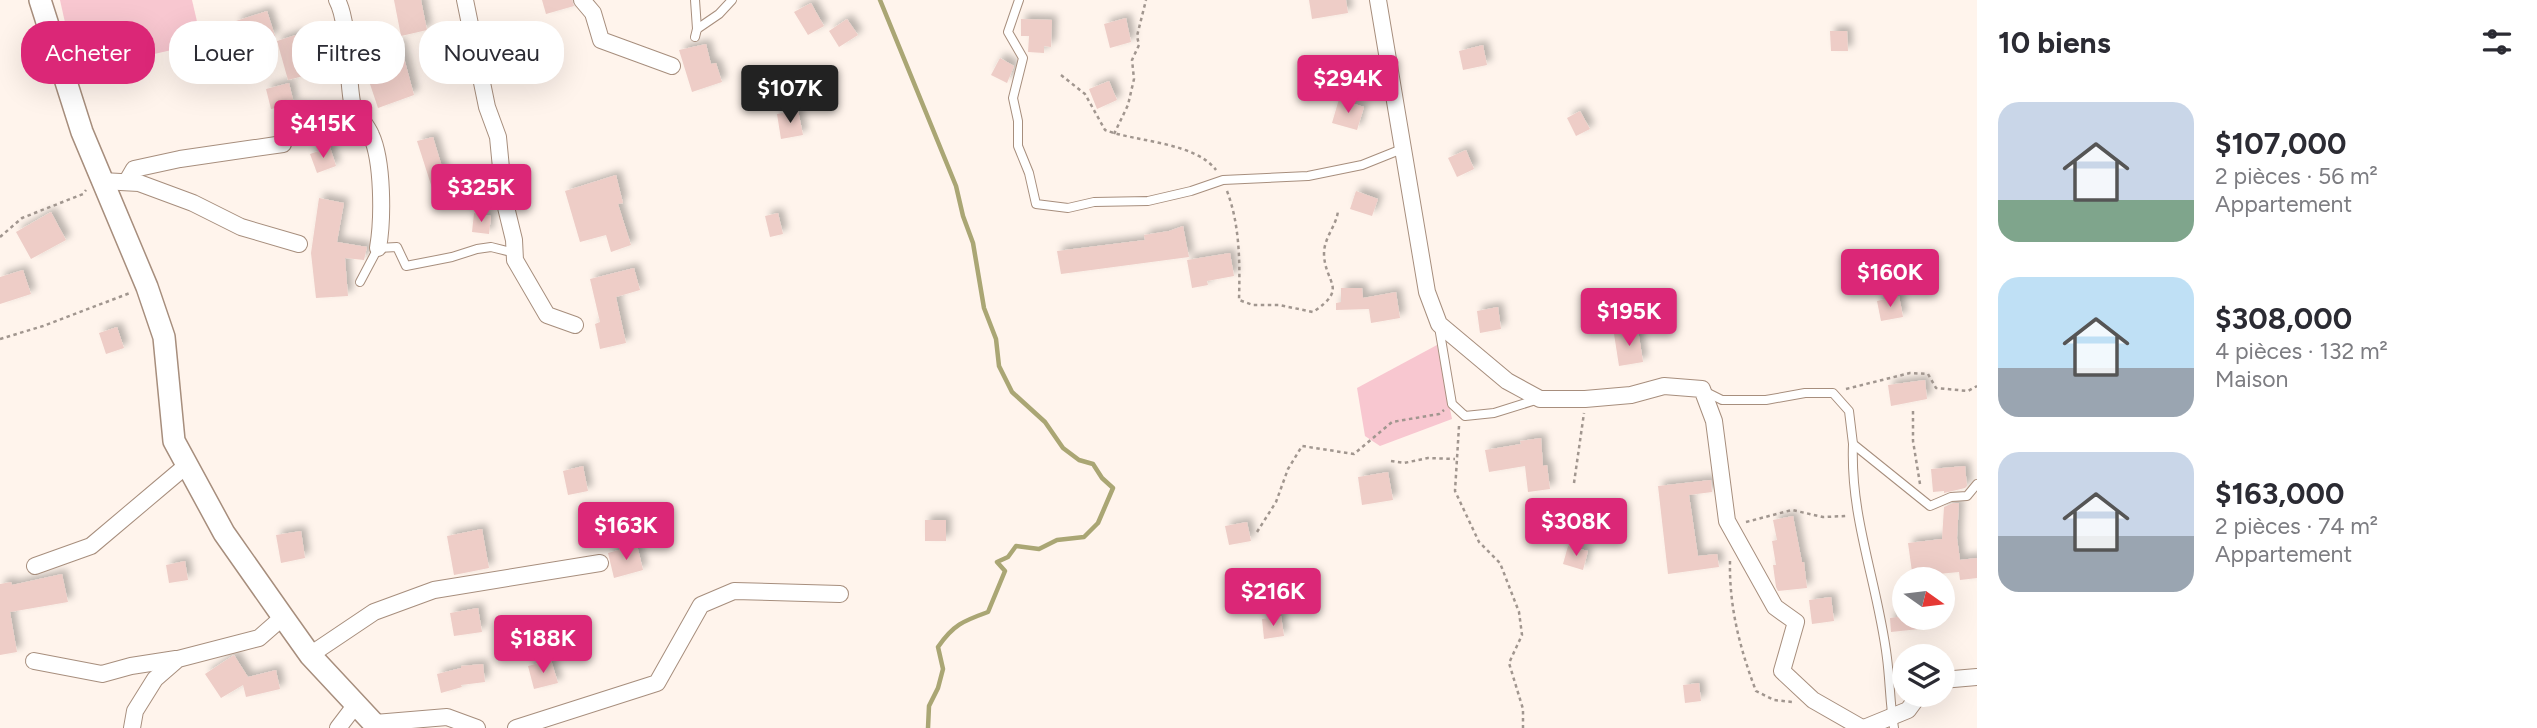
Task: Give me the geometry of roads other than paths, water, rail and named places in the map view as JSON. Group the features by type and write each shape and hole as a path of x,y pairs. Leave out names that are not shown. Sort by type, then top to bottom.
{"street":[{"path":"40,0 82,132 164,337 174,441 224,533 310,655 377,725 447,717 477,728"},
{"path":"337,0 346,44 353,105 372,136 380,177 382,228 378,248"},
{"path":"465,0 487,107 498,137 504,199 515,260 547,315 575,325"},
{"path":"582,0 593,13 601,40 672,66"},
{"path":"1378,0 1427,292 1439,324 1507,381 1540,399 1631,395 1664,386 1702,389 1714,421 1727,521 1775,607 1796,622 1782,671 1813,701 1863,728 1893,722 1910,707"},
{"path":"127,181 134,169 180,159 283,144"},
{"path":"100,177 127,181 193,203 241,228 299,244"},
{"path":"35,566 91,546 187,466"},
{"path":"310,655 374,612 434,590 600,563"},
{"path":"516,728 657,684 701,605 734,591 840,594"},
{"path":"34,661 102,674 131,666 178,659 259,638 283,617"},
{"path":"132,728 135,711 155,679 178,659"},
{"path":"1955,679 1977,677"},
{"path":"338,728 357,704"}],"lane":[{"path":"695,0 696,33 732,0"},
{"path":"1019,0 1008,32 1023,58 1013,98 1018,121 1018,146 1037,204 1068,208 1094,202 1148,201 1223,180 1308,176 1362,165 1402,149"},
{"path":"360,282 378,248 397,247 406,266 491,247 515,253"},
{"path":"1439,324 1452,404 1465,416 1494,413 1540,399"},
{"path":"1702,389 1722,400 1766,400 1805,393 1833,393 1849,411 1856,516 1887,658 1893,722"},
{"path":"1853,444 1930,506 1951,497 1967,496 1977,484"}],"waterway":[{"path":"880,0 956,186 973,243 984,308 996,339 999,366 1012,392 1045,422 1063,448 1079,460 1093,464 1113,488 1098,523 1084,537 1057,540 1039,549 1016,546 1008,557 997,562 1005,571 988,612 959,625 938,647 943,669 929,706 928,728"}]}
